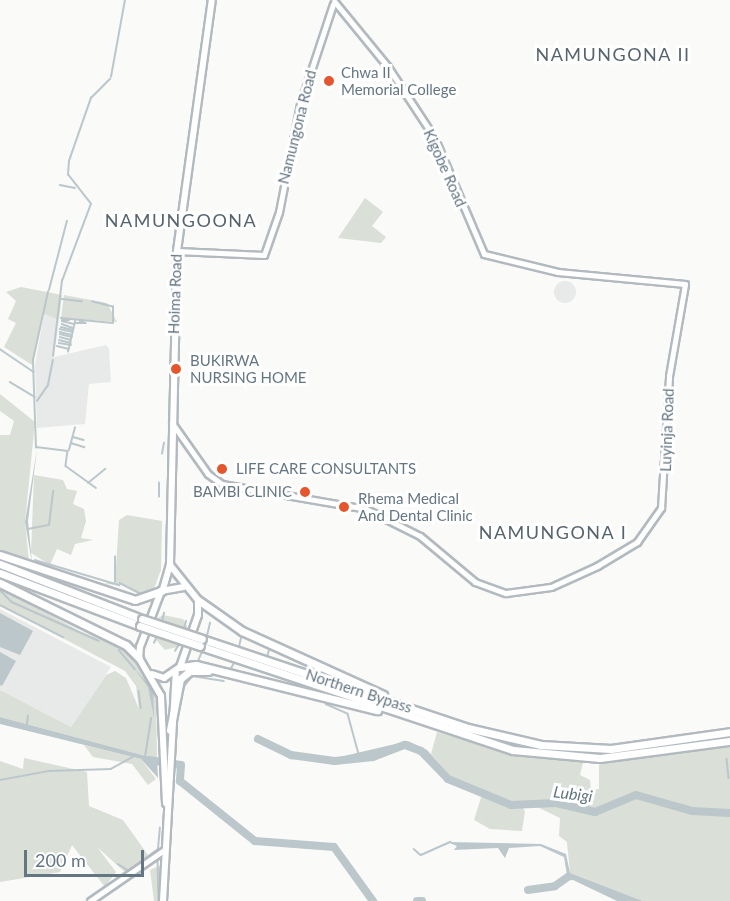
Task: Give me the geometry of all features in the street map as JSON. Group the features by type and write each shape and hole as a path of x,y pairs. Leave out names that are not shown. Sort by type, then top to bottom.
{"highway":[{"path":"0,555 135,600 162,590"},
{"name":"Northern Bypass","path":"0,564 141,623"},
{"name":"Northern Bypass","path":"0,573 434,725 513,750 583,758 730,741"},
{"path":"0,583 126,645 139,658"},
{"path":"198,600 250,635 404,706"},
{"name":"Northern Bypass","path":"201,643 508,739 571,748 638,747 730,732"},
{"path":"178,670 196,665 434,725"},
{"path":"167,729 183,675 196,670 231,674"}],"main road":[{"name":"Hoima Road","path":"139,658 170,564 177,251 212,0"},
{"path":"166,803 164,746 171,696 198,600 184,587 170,564"},
{"path":"162,590 184,587"},
{"path":"139,658 152,674 162,696 167,729 163,901"},
{"path":"152,674 164,678 178,670"}],"street":[{"name":"Namungona Road","path":"177,251 264,255 279,212 300,104 334,1"},
{"name":"Kigobe Road","path":"334,1 388,67 434,137 484,254 558,273 685,284"},
{"name":"Luyinja Road","path":"172,422 208,474 222,484 376,513 426,540 475,582 498,591 551,587 613,556 641,538 661,508 669,376 685,284"},
{"path":"90,901 164,850"}],"shaded area":[{"path":"365,198 383,212 372,226 386,237 381,243 338,238"},
{"path":"565,281 573,284 576,292 573,300 565,303 557,300 554,292 557,284"},
{"path":"21,287 62,295 59,320 44,314 44,307 32,365 4,347 16,323 8,319 16,301 6,292"},
{"path":"64,295 107,303 117,322 61,318"},
{"path":"44,314 59,320 54,357 106,345 109,349 111,382 89,384 85,424 37,428 35,365"},
{"path":"0,394 35,422 25,522 29,561 0,550 0,435 10,435 14,421 0,411"},
{"path":"37,449 28,521 32,563 25,522"},
{"path":"34,475 63,480 67,489 77,491 73,504 84,509 86,521 81,538 93,540 75,544 71,555 57,549 50,565 31,553"},
{"path":"127,515 162,521 161,570 153,591 140,595 121,585 103,584 115,582 119,520"},
{"path":"0,588 80,631 125,649 156,692 157,759 0,717 0,690 71,727 106,675 115,671 126,678 139,709 136,686 125,671 0,605"},
{"path":"0,609 111,667 71,727 0,690"},
{"path":"0,613 33,631 20,655 0,647"},
{"path":"163,615 183,619 190,632 154,620"},
{"path":"150,633 185,645 165,650"},
{"path":"0,652 16,661 2,686 0,685"},
{"path":"134,668 153,689 154,718 148,687"},
{"path":"0,717 157,759 158,778 141,759 0,724"},
{"path":"437,732 516,755 583,762 580,775 590,780 591,790 599,789 599,761 730,747 730,901 643,901 570,873 567,842 559,836 560,818 533,805 520,804 525,811 522,831 490,829 474,820 482,794 452,778 431,754"},
{"path":"408,741 427,750 452,778 423,750 407,744 372,755 327,760"},
{"path":"84,745 141,759 156,779 148,785 132,764 93,757"},
{"path":"24,758 87,772 89,806 123,820 148,855 126,873 97,847 116,872 105,887 72,845 60,872 0,882 0,761 23,769"},
{"path":"447,842 541,844 566,854 570,873 643,901 617,901 573,880 560,881 567,875 564,857 540,846 509,848 505,858 498,848 454,850 457,846"},
{"path":"161,865 160,901 154,901 150,870"}],"waterway":[{"path":"111,77 125,0"},
{"path":"53,356 62,281 91,204 68,175 69,161 91,98 110,79"},
{"path":"60,185 75,188"},
{"path":"49,290 67,221"},
{"path":"36,448 33,360 48,292"},
{"path":"62,299 82,301"},
{"path":"61,318 113,323 113,307 93,302"},
{"path":"62,320 69,320"},
{"path":"62,321 74,324"},
{"path":"68,352 75,321"},
{"path":"80,321 86,323"},
{"path":"75,323 85,323"},
{"path":"62,324 73,328"},
{"path":"61,327 73,330"},
{"path":"60,329 73,332"},
{"path":"60,332 72,335"},
{"path":"60,334 72,337"},
{"path":"60,337 71,340"},
{"path":"59,340 71,343"},
{"path":"59,343 71,345"},
{"path":"57,346 69,349"},
{"path":"0,349 34,372"},
{"path":"37,401 48,385 53,360"},
{"path":"10,382 35,397"},
{"path":"69,450 75,428"},
{"path":"73,437 84,440"},
{"path":"71,443 84,447"},
{"path":"162,454 164,443"},
{"path":"36,447 68,451 66,466 96,488"},
{"path":"88,483 105,469"},
{"path":"159,483 159,497"},
{"path":"28,529 49,525 53,491"},
{"path":"115,557 115,582"},
{"path":"35,560 119,585"},
{"path":"120,583 142,594"},
{"path":"0,590 12,602 99,641"},
{"path":"0,605 63,637"},
{"path":"162,622 164,613"},
{"path":"184,629 186,621"},
{"path":"207,636 210,623"},
{"path":"154,643 157,636"},
{"path":"204,636 222,642"},
{"path":"239,647 241,638"},
{"path":"175,651 180,643"},
{"path":"196,649 352,700"},
{"path":"119,650 135,669"},
{"path":"267,657 269,650"},
{"path":"198,661 202,652"},
{"path":"230,670 234,663"},
{"path":"182,689 192,676 224,681"},
{"path":"139,691 141,708"},
{"path":"326,704 348,714 360,758"},
{"path":"27,724 28,716"},
{"path":"145,757 151,718"},
{"name":"Lubigi","path":"258,739 291,755 335,761 373,757 405,745 421,751 448,779 511,805 556,803 595,812 636,795 692,811 730,813"},
{"path":"0,780 49,771 111,769 133,757"},
{"path":"727,759 729,778"},
{"name":"Lubigi","path":"149,760 181,765 180,781 255,841 334,847 373,901"},
{"path":"135,866 158,849 160,828"},
{"path":"414,849 421,855 450,842"},
{"path":"158,861 159,901"},
{"path":"118,864 129,871"},
{"path":"96,901 130,877"},
{"name":"Lubigi","path":"528,890 555,886 568,877"},
{"name":"Lubigi","path":"417,901 422,901"}],"place":[{"name":"Chwa II Memorial College","path":"329,81"},
{"name":"BUKIRWA NURSING HOME","path":"176,369"},
{"name":"LIFE CARE CONSULTANTS","path":"222,469"},
{"name":"BAMBI CLINIC","path":"305,492"},
{"name":"Rhema Medical And Dental Clinic","path":"344,507"}],"district":[{"name":"NAMUNGONA II","path":"613,54"},
{"name":"NAMUNGOONA","path":"181,220"},
{"name":"NAMUNGONA I","path":"553,532"}]}
